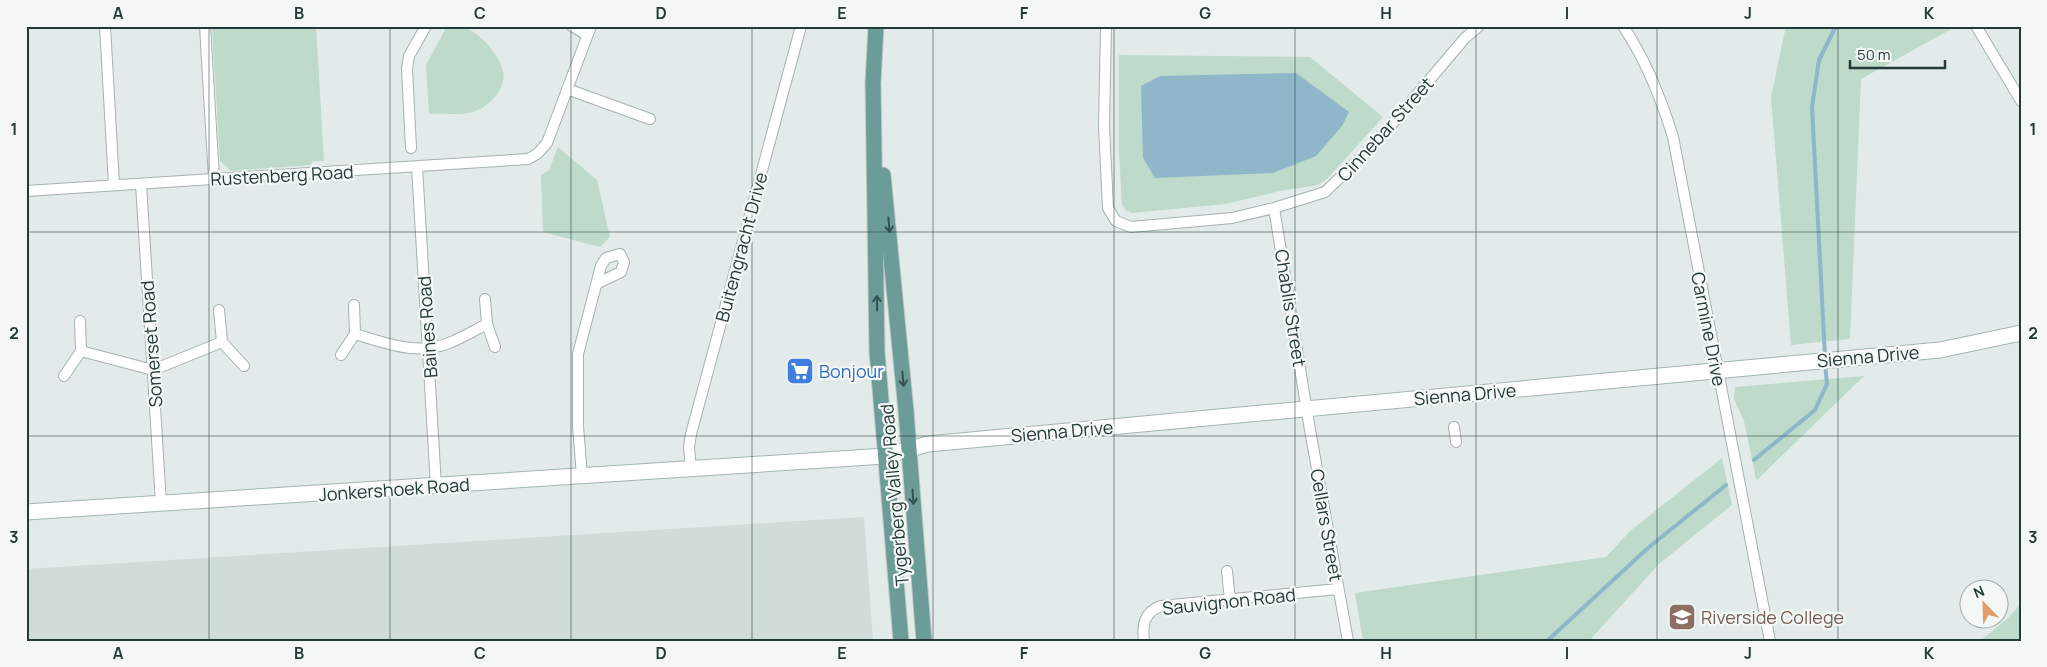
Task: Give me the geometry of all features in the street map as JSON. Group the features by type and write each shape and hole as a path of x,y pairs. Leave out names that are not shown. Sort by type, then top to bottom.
{"main road":[{"name":"Tygerberg Valley Road","path":"876,26 874,107 877,352 901,641"},
{"name":"Tygerberg Valley Road","path":"874,107 886,201 909,449 924,641"}],"street":[{"path":"104,26 114,185"},
{"path":"205,26 214,179"},
{"path":"412,148 407,69 410,56 426,26"},
{"path":"572,26 589,31 567,90 650,119"},
{"name":"Buitengracht Drive","path":"691,469 690,434 801,26"},
{"name":"Cinnebar Street","path":"1106,26 1104,126 1108,208 1113,218 1119,223 1131,227 1232,218 1315,197 1334,186 1375,144 1459,45 1479,26"},
{"name":"Carmine Drive","path":"1623,26 1636,45 1659,95 1673,137 1770,641"},
{"path":"1976,26 2021,101"},
{"name":"Rustenberg Road","path":"26,191 520,160 537,154 547,143 567,90"},
{"name":"Baines Road","path":"417,167 436,486"},
{"name":"Somerset Road","path":"141,184 161,503"},
{"name":"Chablis Street","path":"1274,208 1307,408"},
{"path":"582,476 578,426 578,354 598,282"},
{"path":"485,299 487,324 495,346"},
{"path":"341,356 355,334 354,305"},
{"path":"219,310 222,342 244,366"},
{"path":"64,376 81,351 80,321"},
{"path":"355,334 406,348 428,348 449,344 487,324"},
{"name":"Sienna Drive","path":"885,456 928,444 1940,350 2021,333"},
{"path":"81,351 153,370 222,342"},
{"name":"Cellars Street","path":"1307,408 1348,641"},
{"path":"1454,427 1456,442"},
{"name":"Tygerberg Valley Road","path":"761,464 885,456"},
{"name":"Jonkershoek Road","path":"26,512 761,464"},
{"path":"1227,571 1230,600"},
{"name":"Sauvignon Road","path":"1144,641 1143,624 1148,615 1156,608 1338,590"}],"shaded area":[{"path":"864,517 873,641 26,641 26,569"}],"green space":[{"path":"212,26 316,26 324,161 313,161 310,165 231,171 220,161"},
{"path":"447,26 459,26 476,34 494,52 503,72 504,78 496,96 481,109 471,113 429,114 426,65"},
{"path":"1786,26 1957,26 1861,79 1850,339 1791,345 1771,97"},
{"path":"1119,55 1310,57 1383,117 1327,179 1318,185 1280,191 1225,204 1132,213 1125,210 1122,204 1119,153"},
{"path":"558,147 597,180 610,237 600,247 543,232 541,175 549,170"},
{"path":"1864,376 1756,479 1744,421 1734,399 1735,387"},
{"path":"1722,458 1732,505 1659,564 1589,641 1363,641 1355,593 1606,557 1630,531"},
{"path":"2021,604 2021,641 1980,641 1994,630 2010,630 2010,616"}],"water":[{"path":"1296,73 1349,112 1342,126 1316,156 1273,173 1155,178 1143,158 1141,86 1160,76"}],"waterway":[{"path":"1825,356 1812,107 1819,60 1836,26"},
{"path":"1754,460 1815,410 1827,384 1825,363"},
{"path":"1547,641 1648,548 1726,485"}],"place":[{"name":"Bonjour","path":"800,371"},
{"name":"Riverside College","path":"1682,617"}]}
